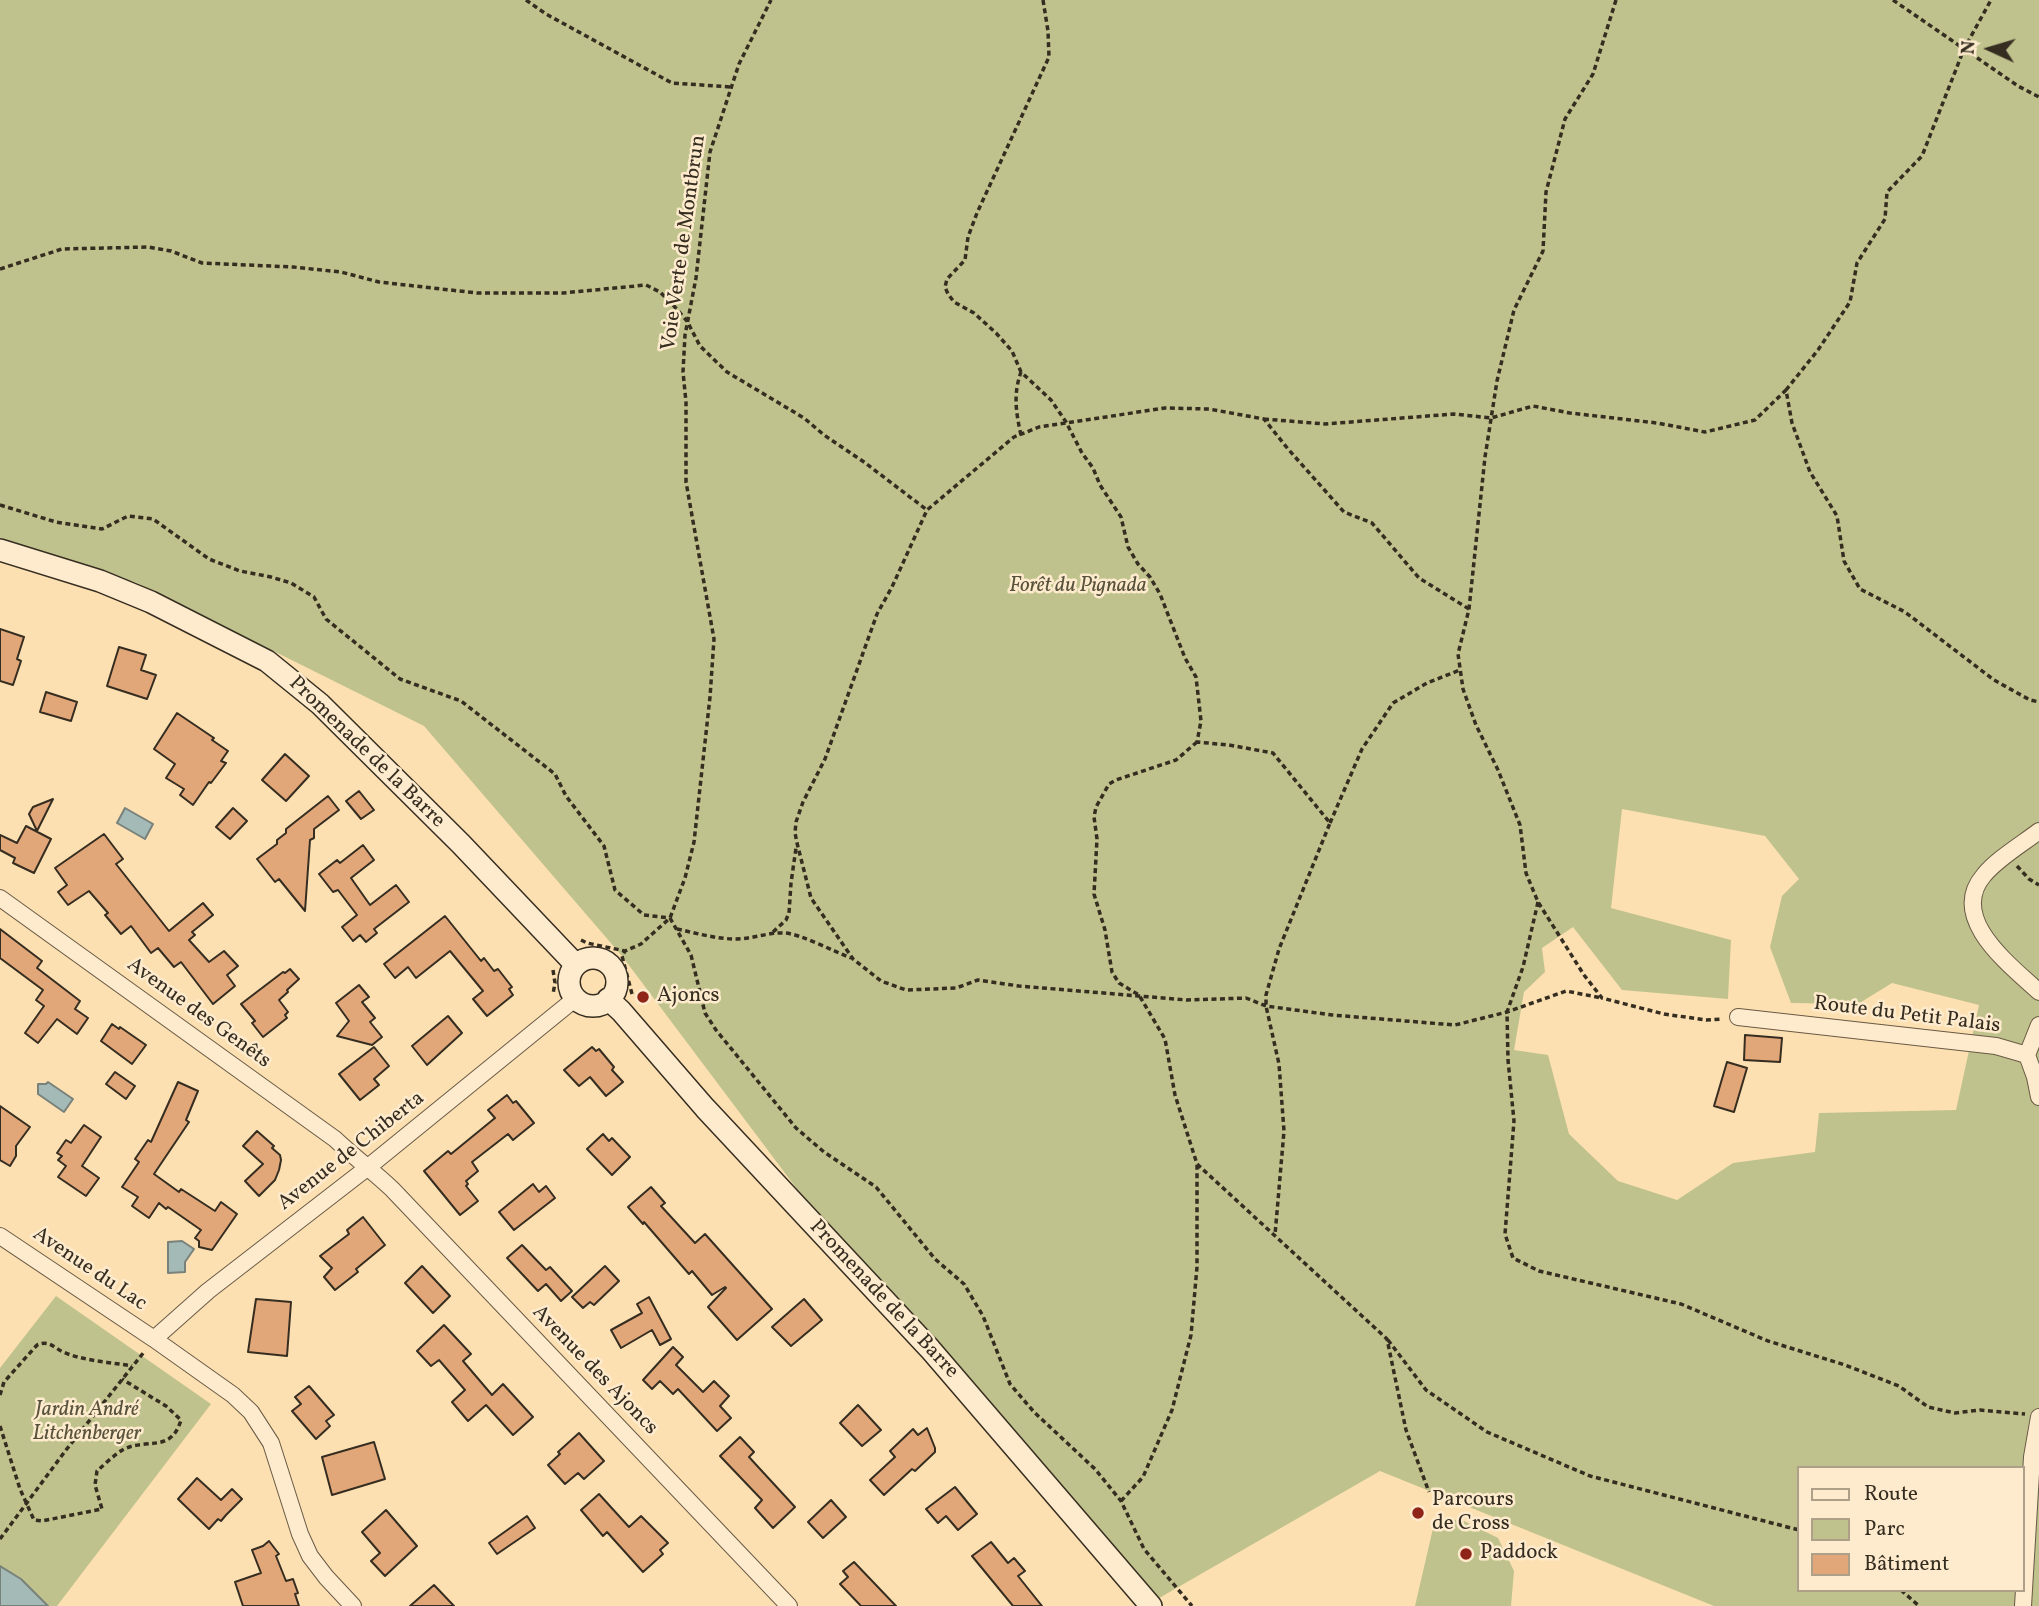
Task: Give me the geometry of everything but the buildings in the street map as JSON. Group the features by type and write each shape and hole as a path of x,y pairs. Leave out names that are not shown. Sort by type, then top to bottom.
{"main road":[{"name":"Promenade de la Barre","path":"0,550 100,581 151,602 267,661 320,704 461,844 576,965"},
{"path":"591,958 608,963 614,972 616,984 615,1005 603,1003 592,1006 576,998 571,992 569,978 576,965 591,958"},
{"name":"Promenade de la Barre","path":"615,1005 705,1108 930,1349 1151,1606"}],"street":[{"path":"2039,831 1986,872 1975,887 1973,915 1986,939 2000,956 2039,992"},
{"name":"Avenue des Genêts","path":"0,898 335,1139 367,1168"},
{"name":"Avenue de Chiberta","path":"146,1342 367,1168 576,998"},
{"name":"Route du Petit Palais","path":"1738,1017 1996,1046 2027,1055"},
{"path":"2039,1025 2027,1055 2039,1097"},
{"name":"Avenue des Ajoncs","path":"367,1168 393,1189 789,1606"},
{"name":"Avenue du Lac","path":"0,1236 146,1342 233,1395 251,1412 271,1443 300,1534 310,1556 353,1606"},
{"path":"2025,1573 2034,1416"}],"path":[{"path":"526,0 672,83 731,87"},
{"name":"Voie Verte de Montbrun","path":"625,951 641,944 670,918 685,878 694,842 714,639 686,482 687,401 683,372 687,321 696,278 710,152 739,64 771,0"},
{"path":"1043,0 1049,57 977,213 968,237 965,260 947,279 945,288 954,302 974,313 996,333 1012,351 1021,372 1051,400 1066,422 1100,485 1121,517 1128,547 1160,594 1185,658 1196,677 1200,721 1197,742 1176,760 1116,780 1109,785 1096,807 1094,817 1097,839 1094,894 1105,930 1112,972 1119,983 1139,995 1165,1039 1175,1095 1197,1164 1197,1267 1191,1335 1172,1410 1143,1477 1121,1501"},
{"path":"1602,998 1584,975 1538,902 1526,873 1520,825 1476,725 1463,689 1458,654 1469,609 1485,457 1497,381 1514,310 1543,251 1546,192 1566,118 1593,74 1616,0"},
{"path":"1893,0 2018,86 2039,97"},
{"path":"853,959 811,898 795,833 796,822 825,759 877,614 927,510 1014,438 1039,427 1165,408 1209,409 1264,419 1325,424 1454,414 1491,418 1533,406 1570,414 1657,423 1705,432 1755,420 1786,390 1818,350 1850,302 1857,262 1885,219 1887,191 1922,156 1964,49 1991,0"},
{"path":"0,269 62,249 148,247 171,251 202,263 341,272 379,282 477,293 563,293 646,285 660,292 687,321 700,346 727,372 804,418 927,510"},
{"path":"1021,372 1017,383 1015,408 1021,435"},
{"path":"1786,390 1792,423 1810,472 1837,516 1844,561 1860,589 1905,612 1994,680 2030,700 2039,702"},
{"path":"1264,419 1344,512 1372,523 1419,578 1469,609"},
{"path":"0,505 56,522 102,529 128,516 153,519 209,559 240,571 292,583 314,597 326,619 400,679 461,701 555,774 566,796 604,846 615,890 644,915 670,918 677,929 691,955 705,1013 716,1030 796,1128 824,1152 876,1187 935,1259 964,1284 983,1315 1010,1384 1034,1412 1095,1469 1121,1501 1144,1549 1192,1606"},
{"path":"1275,1235 1284,1131 1279,1064 1266,995 1279,949 1362,749 1393,703 1427,683 1460,670"},
{"path":"1197,742 1273,753 1330,823"},
{"path":"771,933 786,920 789,913 797,843"},
{"path":"2007,856 2029,879 2039,885"},
{"path":"1538,902 1522,967 1507,1012 1514,1121 1505,1234 1513,1258 1539,1270 1681,1304 1768,1341 1899,1386 1928,1408 1955,1413 1980,1409 2034,1416"},
{"path":"677,929 737,939 771,933 794,934 853,959 881,981 905,990 956,988 978,980 1187,1000 1246,998 1266,1006 1332,1015 1455,1025 1507,1012 1566,991 1664,1014 1706,1020 1738,1017"},
{"path":"580,939 625,951 622,956 632,995 615,1005"},
{"path":"1197,1164 1387,1339 1426,1390 1487,1432 1590,1476 1798,1530"},
{"path":"1387,1339 1406,1430 1429,1492"},
{"path":"0,1539 145,1350 146,1342"},
{"path":"0,1395 4,1382 37,1345 42,1343 51,1343 61,1351 80,1357 132,1366"},
{"path":"0,1426 4,1444 34,1520 42,1521 102,1510 95,1485 97,1471 124,1449 169,1440 177,1433 181,1420 166,1406 122,1379"},
{"path":"1903,1592 1919,1606"}],"green space":[{"name":"Forêt du Pignada","path":"0,0 2039,0 2039,1606 1714,1606 1380,1471 1154,1601 881,1301 622,956 424,726 137,583 0,538","holes":["1622,809 1765,836 1799,879 1782,896 1770,947 1791,1003 1858,1004 1892,983 1979,1005 1956,1110 1819,1113 1815,1152 1733,1163 1677,1200 1618,1181 1569,1134 1548,1055 1514,1050 1524,992 1545,972 1542,948 1573,927 1622,990 1728,999 1731,940 1611,908"]},
{"name":"Jardin André Litchenberger","path":"56,1296 211,1404 57,1606 48,1606 21,1579 0,1566 0,1368"},
{"name":"Paddock","path":"1460,1519 1498,1538 1514,1571 1511,1606 1415,1606 1434,1524"}],"water":[{"path":"125,808 153,824 145,839 117,823"},
{"path":"48,1082 73,1099 64,1112 38,1094 38,1084"},
{"path":"182,1241 194,1249 185,1262 185,1272 168,1273 168,1242"},
{"path":"0,1566 21,1579 48,1606 0,1606"}],"place":[{"name":"Ajoncs","path":"643,997"},
{"name":"Parcours de Cross","path":"1418,1513"},
{"name":"Paddock","path":"1466,1554"}]}
